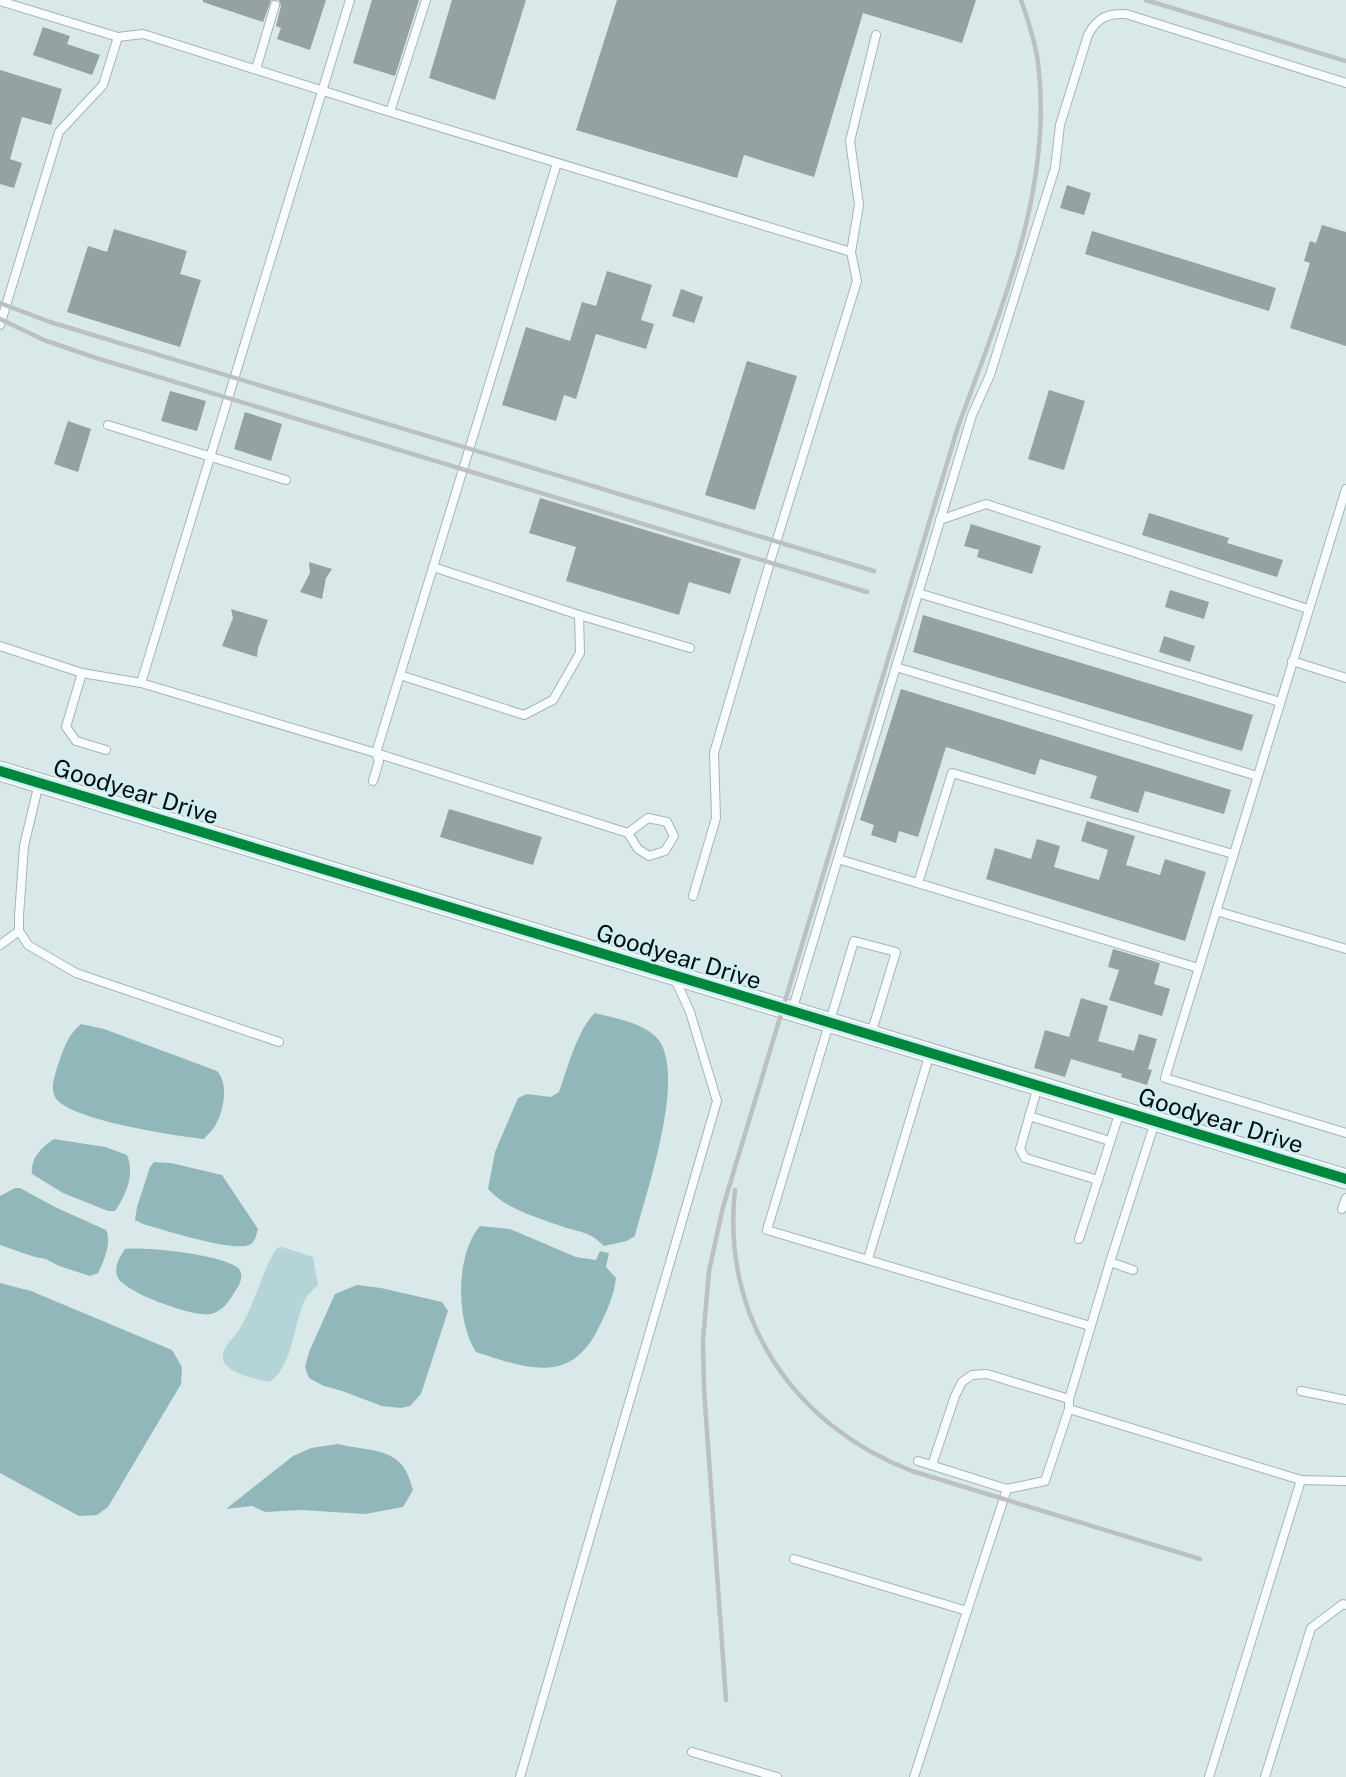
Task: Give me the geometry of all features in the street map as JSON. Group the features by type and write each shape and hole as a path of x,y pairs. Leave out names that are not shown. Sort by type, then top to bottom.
{"street":[{"name":"Goodyear Drive","path":"0,771 1346,1179"}],"lane":[{"path":"141,683 350,0"},
{"path":"390,112 426,0"},
{"path":"0,1 118,37 143,34 851,252"},
{"path":"256,69 275,5"},
{"path":"792,1012 972,415 990,375 1055,168 1059,125 1094,24 1103,16 1126,14 1346,83"},
{"path":"693,896 716,818 713,753 857,281 851,252 859,205 850,141 876,35"},
{"path":"0,325 59,132 103,85 118,37"},
{"path":"373,781 379,761 376,753 557,163"},
{"path":"108,425 286,480"},
{"path":"1346,489 1165,1078 1346,1133"},
{"path":"940,520 986,504 1308,610"},
{"path":"433,567 690,648"},
{"path":"918,593 1280,702"},
{"path":"400,676 524,715 553,699 580,653 579,615"},
{"path":"0,646 82,673 141,683 376,753 628,833 638,849 649,856 665,851 674,836 667,822 648,818 628,833"},
{"path":"1292,661 1346,678"},
{"path":"896,667 1257,776"},
{"path":"82,673 66,727 76,741 106,750"},
{"path":"918,883 952,773 1233,854"},
{"path":"39,783 24,846 19,931 28,945 76,973 279,1042"},
{"path":"838,859 1198,968"},
{"path":"1216,911 1346,949"},
{"path":"0,946 19,931"},
{"path":"872,1034 896,952 854,941 767,1230 1090,1326"},
{"path":"520,1777 717,1101 690,1012 674,977"},
{"path":"868,1259 930,1053"},
{"path":"1038,1086 1020,1149 1025,1158 1098,1180"},
{"path":"1079,1239 1120,1111"},
{"path":"1029,1116 1110,1141"},
{"path":"918,1461 1007,1489 1045,1481 1069,1409 1069,1399 1090,1326 1155,1122"},
{"path":"1342,1209 1346,1198"},
{"path":"1110,1262 1133,1270"},
{"path":"932,1465 955,1396 962,1382 972,1375 987,1374 1069,1399"},
{"path":"1301,1391 1346,1400"},
{"path":"1069,1409 1301,1480 1346,1481"},
{"path":"1209,1777 1301,1480"},
{"path":"914,1777 1007,1489"},
{"path":"794,1559 967,1611"},
{"path":"1265,1777 1311,1628 1343,1604 1346,1605"},
{"path":"692,1752 777,1777"}],"shaded area":[{"path":"595,1013 634,1024 655,1036 665,1052 668,1075 662,1133 635,1236 627,1241 604,1246 588,1234 522,1212 503,1202 488,1189 495,1152 518,1098 527,1094 551,1097 559,1092 578,1039"},
{"path":"81,1024 104,1029 217,1071 223,1083 224,1098 221,1113 213,1129 204,1139 171,1134 100,1120 64,1105 55,1097 54,1081 66,1043"},
{"path":"54,1139 105,1147 127,1155 130,1177 115,1211 108,1211 63,1193 32,1174 35,1158 41,1149"},
{"path":"154,1162 171,1163 222,1175 258,1229 253,1243 231,1246 198,1240 135,1220 150,1167"},
{"path":"15,1188 106,1230 108,1246 98,1273 90,1276 0,1245 0,1196"},
{"path":"480,1226 510,1229 576,1257 596,1260 600,1251 609,1253 606,1267 616,1278 612,1296 589,1344 576,1357 562,1365 547,1368 513,1364 476,1352 465,1323 461,1288 466,1254"},
{"path":"282,1247 313,1257 318,1285 304,1302 288,1356 278,1375 270,1382 236,1372 225,1364 223,1355 249,1311 271,1258 277,1248"},
{"path":"125,1249 167,1250 219,1260 239,1269 240,1282 227,1303 215,1313 203,1314 177,1308 134,1291 118,1278 116,1267"},
{"path":"0,1283 31,1291 172,1350 182,1367 181,1384 108,1507 97,1515 79,1516 0,1473"},
{"path":"357,1285 442,1302 448,1311 421,1394 410,1406 382,1406 309,1378 305,1367 309,1352 335,1294"},
{"path":"338,1444 376,1451 395,1458 408,1476 413,1490 403,1507 365,1514 301,1510 265,1512 252,1506 226,1509 293,1456 311,1448"}],"building":[{"path":"203,0 271,0 263,22"},
{"path":"279,0 326,0 310,50 277,39 281,28 276,26 281,6"},
{"path":"372,0 419,0 395,76 353,63"},
{"path":"452,0 526,0 495,100 429,78"},
{"path":"617,0 976,0 962,43 863,13 814,177 744,155 737,178 576,130"},
{"path":"43,27 70,36 67,44 100,55 92,75 33,55"},
{"path":"0,70 62,89 51,125 22,117 10,159 22,163 14,188 0,184"},
{"path":"1067,185 1091,193 1084,215 1060,208"},
{"path":"1322,225 1346,232 1346,346 1290,328 1310,263 1304,261 1310,241 1316,243"},
{"path":"114,229 187,251 180,274 201,280 180,347 67,312 88,246 107,252"},
{"path":"1092,231 1276,288 1269,311 1085,254"},
{"path":"607,271 652,285 641,320 654,324 646,349 596,334 576,399 564,395 556,421 502,405 526,327 570,341 582,302 596,306"},
{"path":"681,289 703,297 694,323 672,316"},
{"path":"747,361 797,376 755,510 705,495"},
{"path":"1049,390 1085,401 1064,470 1028,459"},
{"path":"170,391 206,401 197,431 161,421"},
{"path":"245,412 282,424 271,461 234,449"},
{"path":"68,421 91,429 78,472 54,464"},
{"path":"540,498 741,559 730,594 689,582 679,615 566,581 576,547 529,533"},
{"path":"1149,513 1229,538 1227,543 1283,560 1277,577 1142,535"},
{"path":"971,524 1041,546 1032,574 977,557 979,550 964,546"},
{"path":"309,562 332,569 326,578 322,599 300,592 310,573"},
{"path":"1170,590 1209,602 1204,619 1165,607"},
{"path":"231,609 268,620 257,657 222,646 233,618"},
{"path":"923,615 1253,715 1242,751 913,652"},
{"path":"1164,636 1195,646 1190,662 1159,652"},
{"path":"901,689 1231,790 1224,814 1145,791 1138,813 1090,798 1097,776 1040,759 1035,775 946,747 918,837 899,831 896,843 871,835 874,825 860,820"},
{"path":"449,809 542,837 533,865 440,837"},
{"path":"1087,821 1135,836 1126,865 1160,875 1165,859 1206,872 1185,941 986,879 995,848 1031,859 1037,839 1060,846 1054,867 1099,880 1108,850 1081,841"},
{"path":"1113,949 1160,963 1154,984 1170,989 1162,1016 1109,1000 1119,970 1108,967"},
{"path":"1081,998 1108,1006 1098,1041 1134,1051 1139,1034 1157,1039 1148,1069 1152,1070 1147,1085 1121,1077 1122,1074 1071,1059 1065,1077 1034,1068 1045,1030 1069,1037"}],"railway":[{"path":"726,1700 704,1389 703,1340 709,1271 723,1207 957,430 990,341 1019,250 1038,157 1041,110 1037,54 1021,0"},
{"path":"1146,0 1346,61"},
{"path":"0,303 50,322 874,571"},
{"path":"0,319 44,340 93,357 867,592"},
{"path":"735,1190 734,1237 740,1281 753,1323 774,1361 800,1396 832,1426 870,1451 912,1471 1200,1559"}],"cycle path":[{"path":"0,771 1346,1179"}]}
